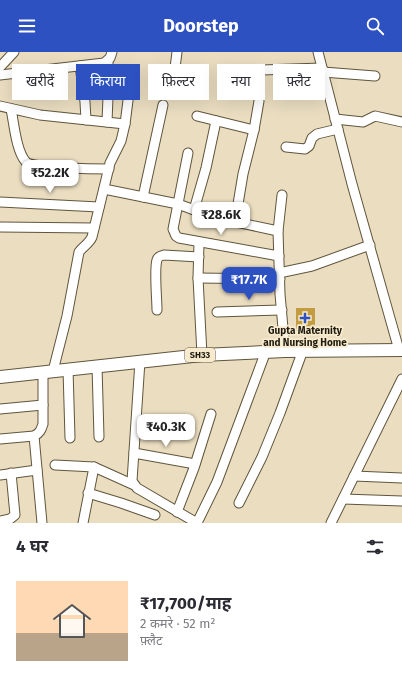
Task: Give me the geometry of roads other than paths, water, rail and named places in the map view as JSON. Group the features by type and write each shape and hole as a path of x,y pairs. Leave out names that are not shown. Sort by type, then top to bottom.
{"main road":[{"name":"SH33","path":"0,377 202,355 285,350 400,350"}],"street":[{"path":"0,67 14,52"},
{"path":"107,122 108,61 112,52"},
{"path":"176,64 177,52"},
{"path":"318,52 321,64"},
{"path":"100,64 108,61"},
{"path":"0,75 76,66"},
{"path":"325,70 375,76"},
{"path":"325,81 400,350"},
{"path":"86,100 86,120"},
{"path":"0,440 34,436 39,434 41,430 43,424 43,405 48,372 68,316 79,252 90,242 110,163 121,141 128,100"},
{"path":"235,222 243,174 254,130 259,101"},
{"path":"143,197 163,105"},
{"path":"0,106 40,115 125,124"},
{"path":"11,109 20,148 25,161 28,164 109,169"},
{"path":"197,116 254,130"},
{"path":"335,119 363,122 372,117 380,116 402,122"},
{"path":"194,210 206,168 216,121"},
{"path":"286,147 305,149 309,146 312,138 316,134 338,129"},
{"path":"188,152 173,229 174,233 179,238 199,243 279,256"},
{"path":"104,189 178,204 213,217 278,231"},
{"path":"282,195 278,231 285,350"},
{"path":"0,202 99,207"},
{"path":"0,227 94,228"},
{"path":"199,243 198,278 202,355"},
{"path":"198,278 280,276 370,245"},
{"path":"157,310 156,266 158,258 164,255 198,257"},
{"path":"217,312 282,310"},
{"path":"239,503 262,457 303,350"},
{"path":"55,465 94,467 134,485 161,503 197,523 217,482 266,352"},
{"path":"134,485 132,475 140,361"},
{"path":"97,366 99,437"},
{"path":"68,369 70,438"},
{"path":"331,523 402,379"},
{"path":"0,409 43,405"},
{"path":"177,512 212,414"},
{"path":"34,436 42,523"},
{"path":"134,453 195,464"},
{"path":"83,523 94,467"},
{"path":"0,475 37,470"},
{"path":"0,521 10,519 15,515 11,473"},
{"path":"354,476 402,478"},
{"path":"88,493 121,503 153,519 161,503"},
{"path":"343,499 402,501"}],"place":[{"name":"Gupta Maternity and Nursing Home","path":"305,318"}]}
